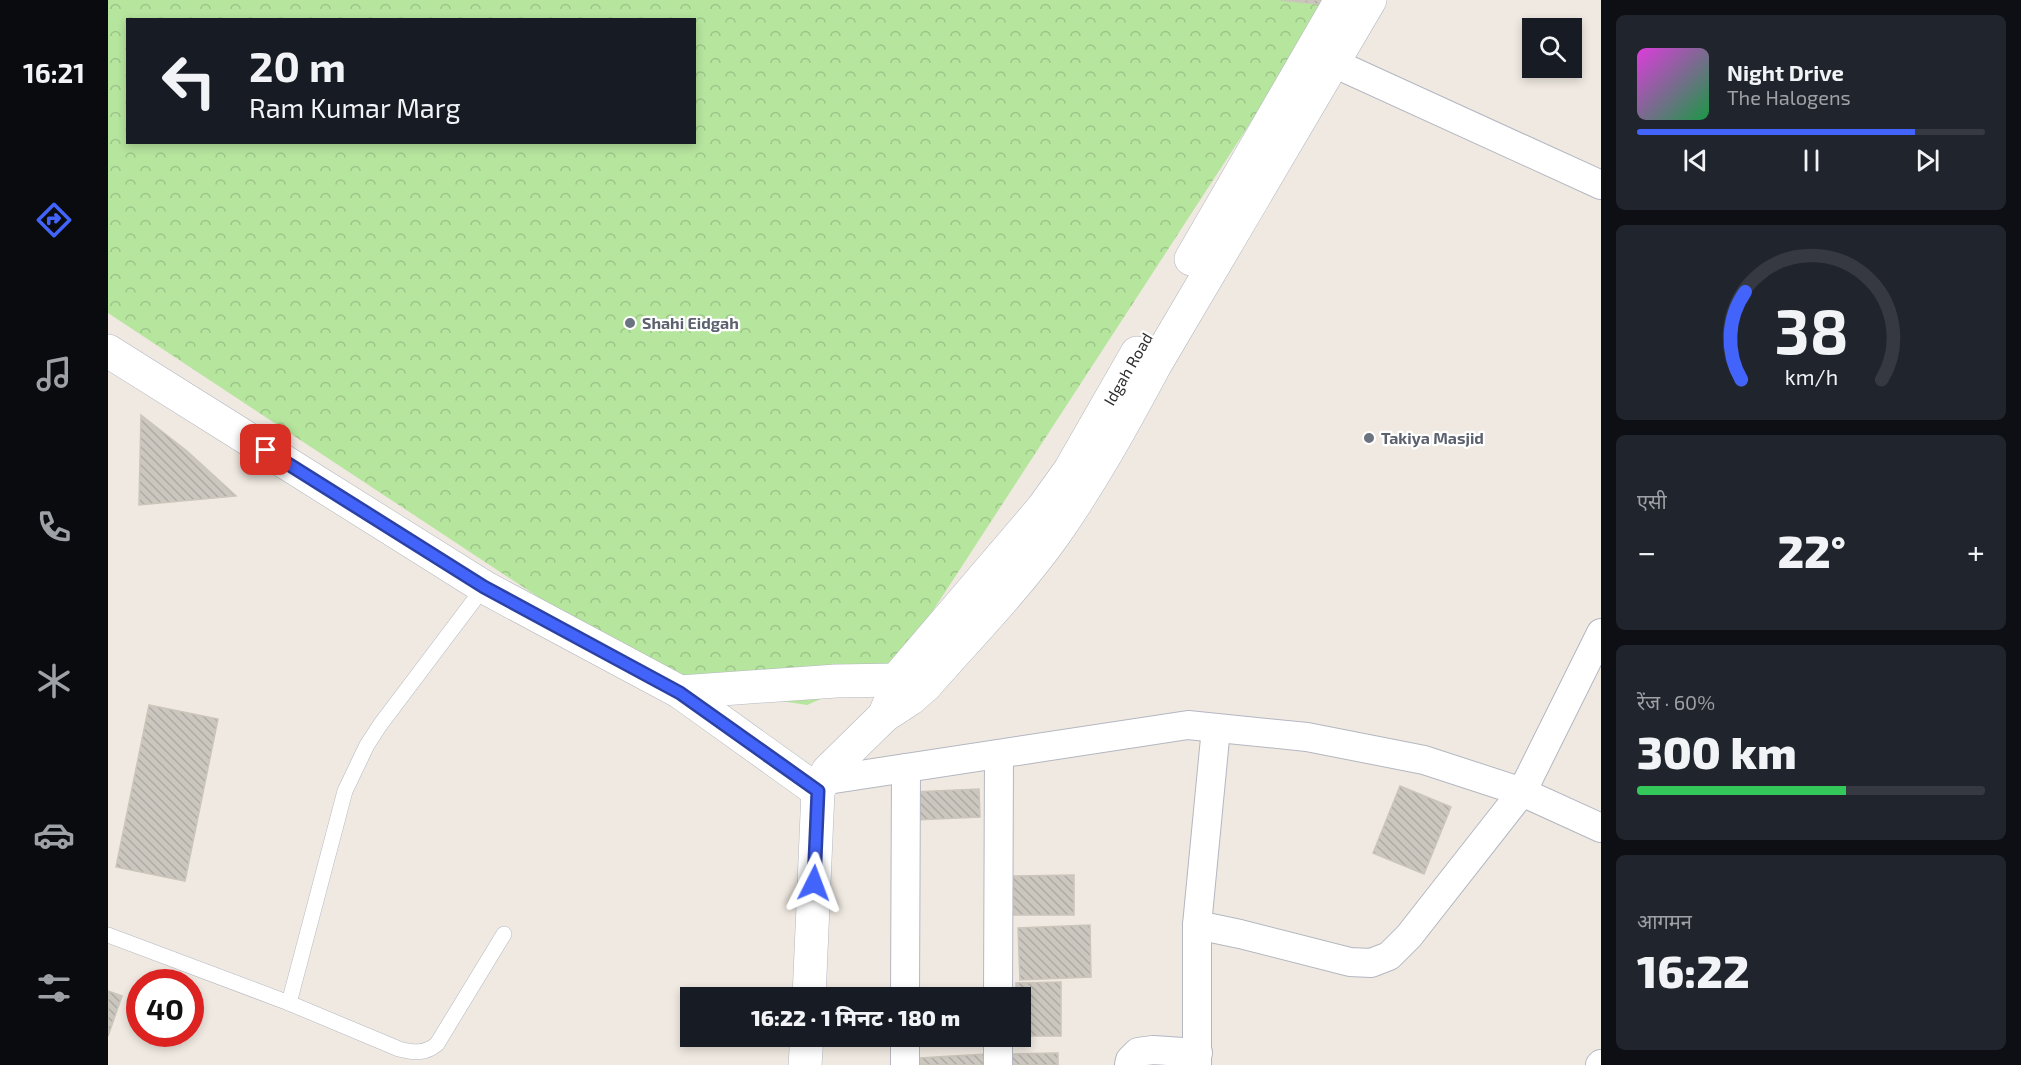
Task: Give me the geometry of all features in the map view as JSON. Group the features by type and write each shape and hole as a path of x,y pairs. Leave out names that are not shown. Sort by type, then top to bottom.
{"street":[{"name":"Idgah Road","path":"884,716 902,673 1042,509 1070,470 1322,58 1341,0"},
{"path":"809,987 822,781 884,716 926,686 1053,536 1127,418 1322,58 1370,0"},
{"path":"1322,58 1601,185"},
{"path":"108,351 484,587 680,693 822,781 1188,725 1307,737 1424,760 1522,792 1601,828"},
{"path":"1197,925 1350,962 1371,963 1389,956 1409,936 1522,792 1601,633"},
{"path":"680,693 836,681 898,680"},
{"path":"1129,1065 1130,1060 1138,1052 1153,1050 1198,1059 1197,925 1216,728"},
{"path":"998,987 999,754"},
{"path":"905,987 906,768"},
{"path":"806,1065 807,1047"},
{"path":"905,1047 905,1065"},
{"path":"998,1047 998,1065"}],"lane":[{"path":"289,1003 345,791 357,764 380,724 484,587"},
{"path":"108,935 289,1003 412,1053 428,1052 437,1044 504,934"}],"green space":[{"name":"Shahi Eidgah","path":"108,0 1281,0 1327,5 897,666 807,705 670,684 108,313"}],"building":[{"path":"1281,0 1328,0 1327,5"},
{"path":"141,415 187,451 236,496 139,505"},
{"path":"149,705 218,719 185,881 116,867"},
{"path":"1400,786 1451,807 1424,874 1373,853"},
{"path":"979,789 980,817 915,820 913,792"},
{"path":"1074,875 1074,915 1013,915 1013,876"},
{"path":"1090,925 1091,977 1020,980 1018,928"},
{"path":"1061,982 1061,1036 1031,1036 1031,987 1016,987 1016,983"},
{"path":"108,991 122,996 108,1036"},
{"path":"1058,1053 1058,1065 1010,1065 1010,1054"},
{"path":"985,1054 986,1065 920,1065 920,1058"}],"place":[{"name":"Shahi Eidgah","path":"630,323"},
{"name":"Takiya Masjid","path":"1369,438"}],"route":[{"path":"266,450 484,587 680,693 818,791 814,883"}]}
